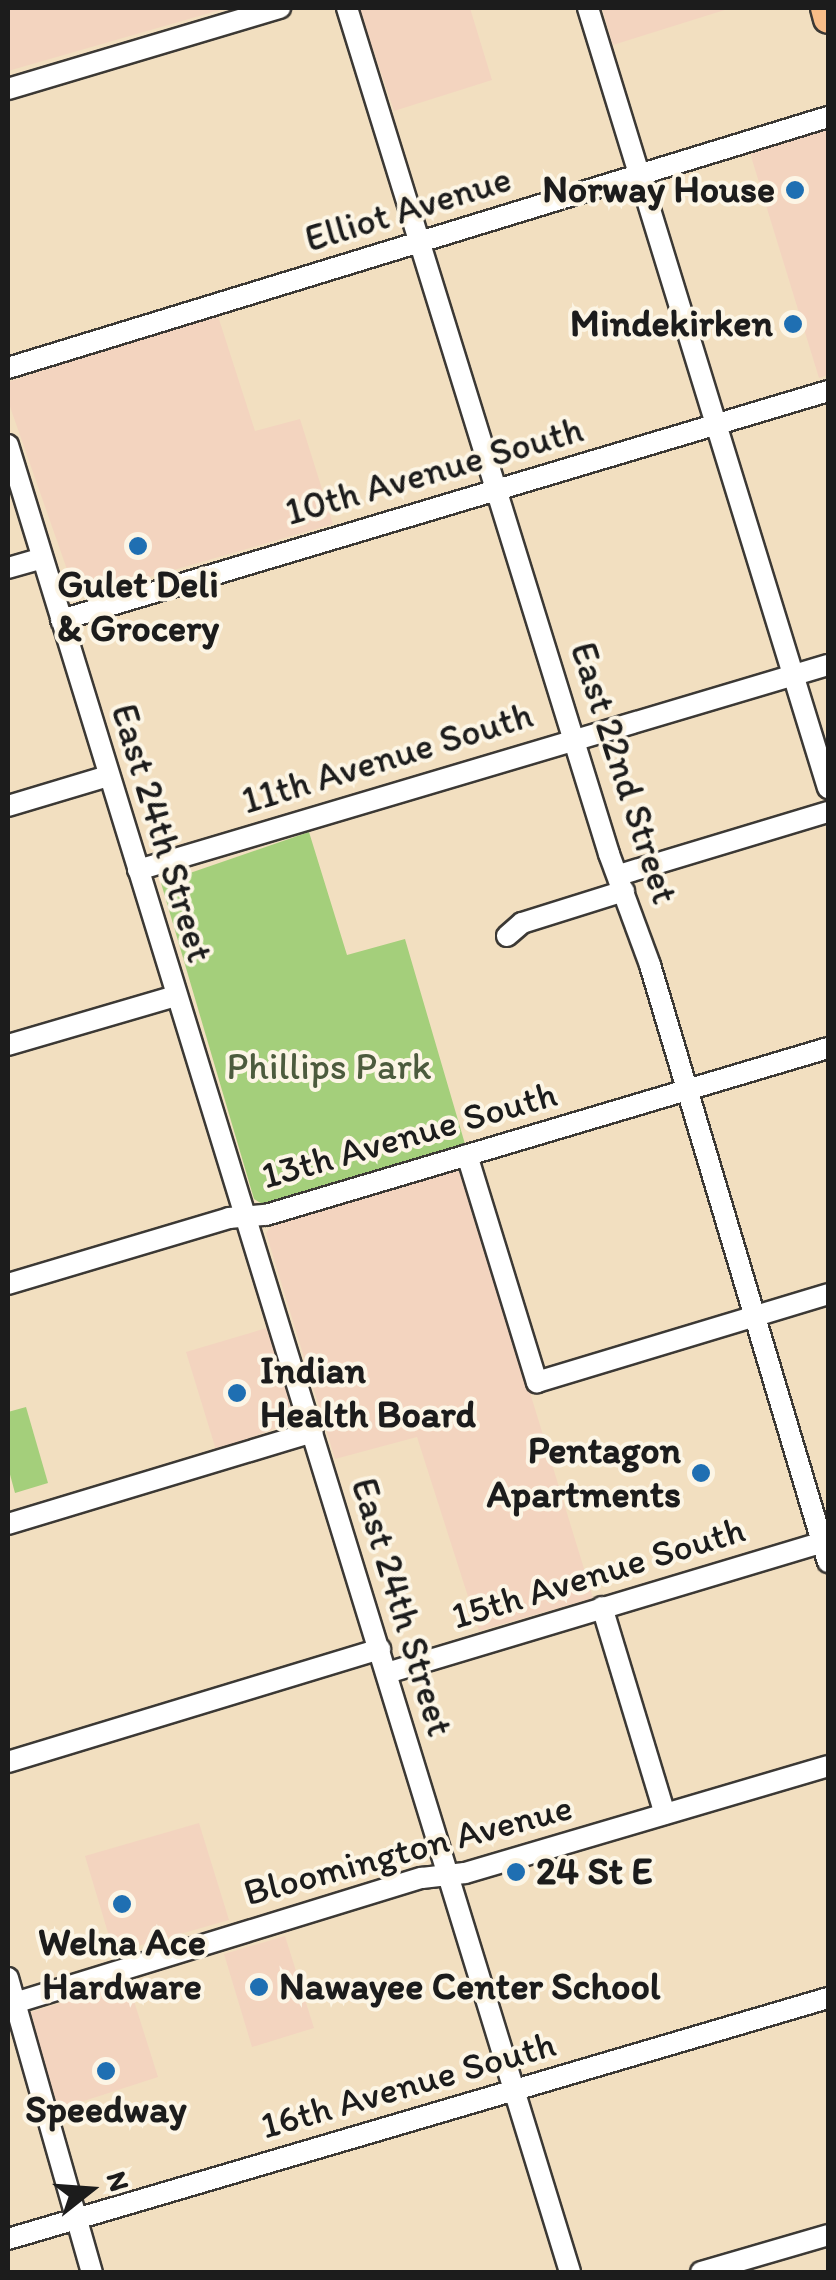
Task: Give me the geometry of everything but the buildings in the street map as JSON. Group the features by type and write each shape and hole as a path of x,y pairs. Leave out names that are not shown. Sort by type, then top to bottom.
{"main road":[{"path":"825,8 828,20"}],"street":[{"path":"8,89 280,8"},
{"name":"East 22nd Street","path":"347,8 687,1091 826,1549"},
{"path":"588,8 828,788"},
{"name":"Elliot Avenue","path":"8,368 828,117"},
{"name":"10th Avenue South","path":"61,620 828,392"},
{"name":"East 24th Street","path":"8,445 570,2272"},
{"path":"8,568 42,558"},
{"name":"11th Avenue South","path":"138,870 828,665"},
{"path":"8,806 108,776"},
{"path":"507,936 522,923 622,883 828,812"},
{"path":"8,1045 176,996"},
{"name":"13th Avenue South","path":"8,1284 828,1048"},
{"path":"467,1155 537,1382 828,1294"},
{"path":"8,1524 312,1432"},
{"name":"15th Avenue South","path":"387,1672 602,1607 826,1549"},
{"path":"602,1607 665,1814"},
{"path":"8,1762 380,1649"},
{"name":"Bloomington Avenue","path":"10,2004 828,1766"},
{"path":"8,1978 10,2004 92,2272"},
{"name":"16th Avenue South","path":"8,2238 828,1998"},
{"path":"701,2272 828,2235"}],"shaded area":[{"path":"8,8 227,8 8,71"},
{"path":"359,8 470,8 492,80 394,111"},
{"path":"602,8 731,8 613,45"},
{"path":"828,129 828,375 819,378 750,153"},
{"path":"217,313 255,431 300,419 333,524 77,598 8,401 8,382"},
{"path":"452,1169 463,1174 593,1598 479,1631 417,1437 335,1459 266,1233 275,1222"},
{"path":"270,1327 296,1421 216,1450 186,1352"},
{"path":"199,1823 229,1920 114,1953 85,1856"},
{"path":"285,1936 314,2028 252,2047 224,1954"},
{"path":"128,1982 158,2077 56,2110 31,2012"}],"green space":[{"name":"Phillips Park","path":"309,832 347,955 405,939 465,1144 264,1205 254,1199 161,883"},
{"path":"26,1407 48,1483 15,1493 8,1467 8,1412"}],"place":[{"name":"Norway House","path":"795,190"},
{"name":"Mindekirken","path":"793,324"},
{"name":"Gulet Deli & Grocery","path":"138,546"},
{"name":"Indian Health Board","path":"237,1393"},
{"name":"Pentagon Apartments","path":"701,1473"},
{"name":"24 St E","path":"516,1872"},
{"name":"Welna Ace Hardware","path":"122,1904"},
{"name":"Nawayee Center School","path":"259,1987"},
{"name":"Speedway","path":"106,2071"}]}
